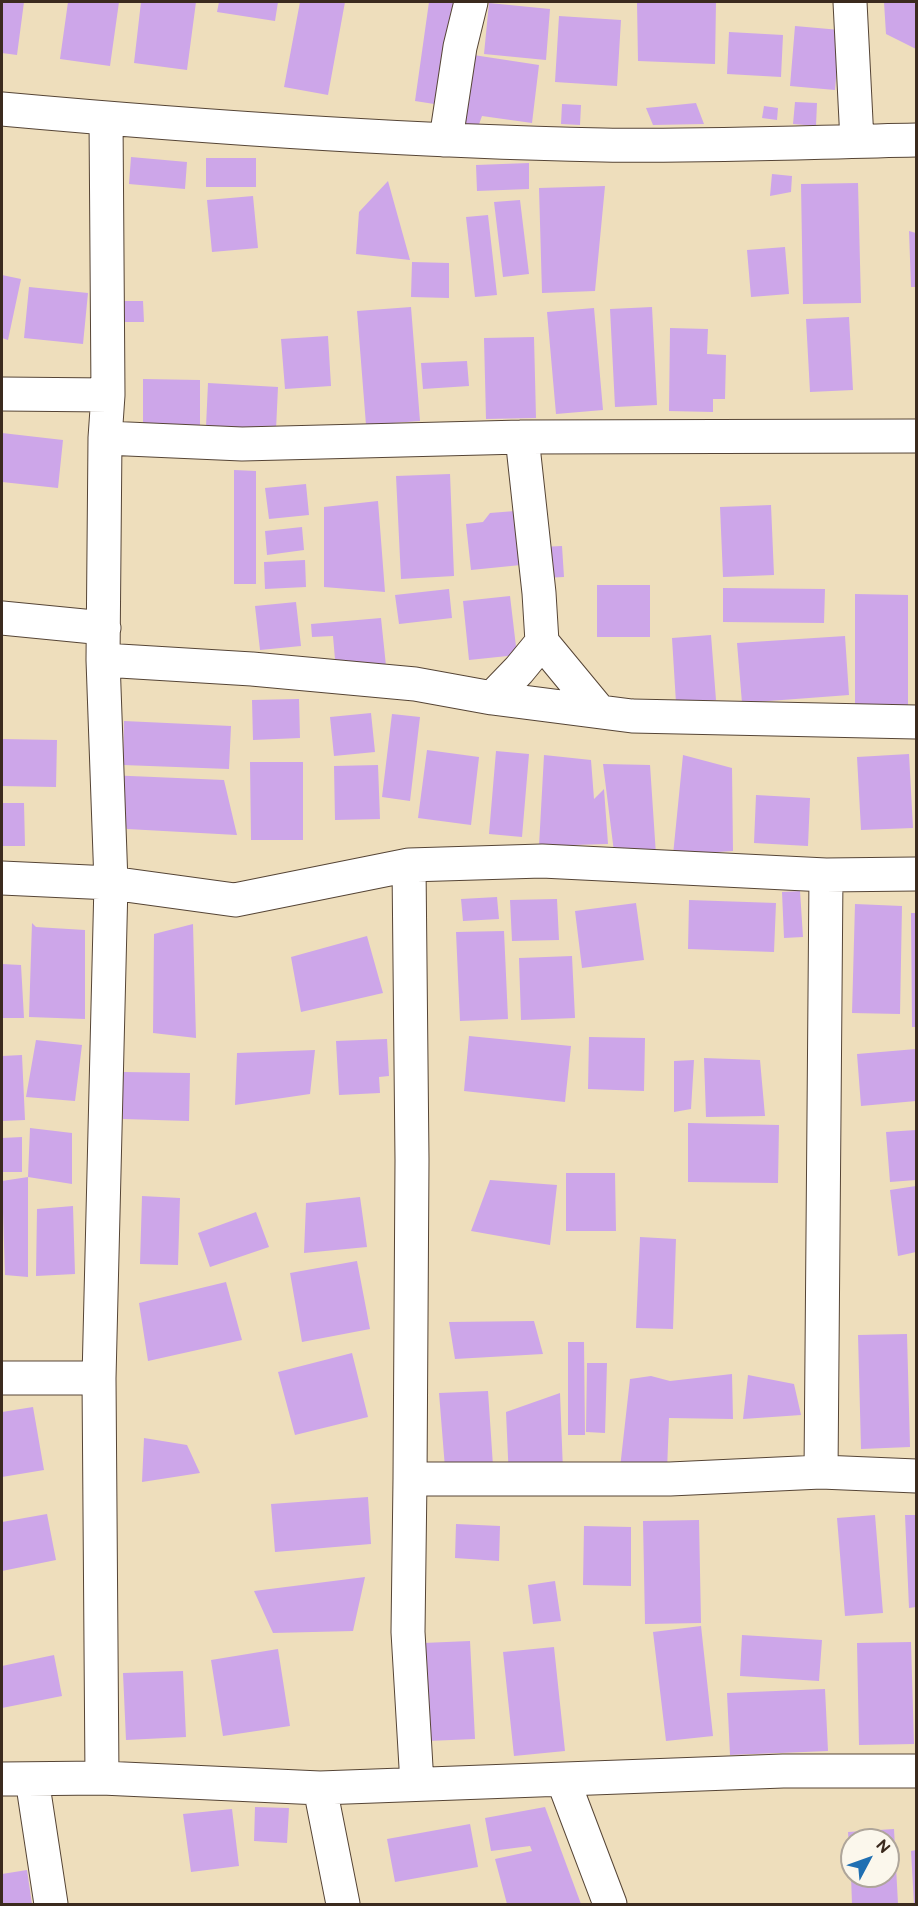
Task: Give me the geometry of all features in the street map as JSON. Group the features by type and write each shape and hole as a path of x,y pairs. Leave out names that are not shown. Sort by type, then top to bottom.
{"street":[{"path":"443,140 448,126 460,47 471,2"},
{"path":"850,2 857,141"},
{"path":"2,109 443,140 605,145 916,140"},
{"path":"102,1778 99,1378 111,883 103,660 105,438 108,395 106,118"},
{"path":"2,394 108,395"},
{"path":"105,438 242,444 522,437 916,436"},
{"path":"522,437 542,642 599,711"},
{"path":"2,618 104,628"},
{"path":"492,698 542,642"},
{"path":"103,660 252,669 415,684 492,698 632,716 916,722"},
{"path":"2,878 111,883 235,900 409,865 542,861 826,875 916,874"},
{"path":"409,865 412,1148 408,1632 417,1784"},
{"path":"821,1473 826,875"},
{"path":"2,1378 99,1378"},
{"path":"410,1479 670,1479 821,1473 916,1476"},
{"path":"51,1905 17,1779 102,1778 320,1788 783,1771 916,1771"},
{"path":"563,1779 610,1905"},
{"path":"320,1788 343,1905"}],"building":[{"path":"2,2 24,2 17,55 2,53"},
{"path":"68,2 119,2 110,66 60,59"},
{"path":"141,2 196,2 187,70 134,63"},
{"path":"219,2 278,2 275,21 217,12"},
{"path":"300,2 345,2 328,95 284,87"},
{"path":"429,2 461,2 447,106 415,101"},
{"path":"637,2 716,2 715,64 638,61"},
{"path":"884,2 916,2 916,49 886,34"},
{"path":"489,3 550,9 546,60 484,54"},
{"path":"559,16 621,20 617,86 555,82"},
{"path":"795,26 840,30 835,90 790,86"},
{"path":"729,32 783,35 781,77 727,74"},
{"path":"467,54 539,65 532,123 482,116 478,127 456,125"},
{"path":"795,102 817,103 816,126 793,124"},
{"path":"696,103 704,124 653,125 646,108"},
{"path":"562,104 581,105 580,125 561,124"},
{"path":"764,106 778,108 777,120 762,118"},
{"path":"131,157 187,162 185,189 129,184"},
{"path":"206,158 256,158 256,187 206,187"},
{"path":"529,163 529,189 477,191 476,165"},
{"path":"772,174 792,176 791,192 770,196"},
{"path":"388,181 410,260 356,254 359,212"},
{"path":"858,183 861,303 803,304 801,184"},
{"path":"605,186 595,291 542,293 539,188"},
{"path":"253,196 258,248 212,252 207,200"},
{"path":"520,200 529,274 503,277 494,202"},
{"path":"488,215 497,295 475,297 466,217"},
{"path":"909,231 916,233 916,287 911,287"},
{"path":"785,247 789,294 751,297 747,250"},
{"path":"412,262 449,263 449,298 411,297"},
{"path":"2,275 21,279 8,340 2,338"},
{"path":"29,287 88,293 83,344 24,338"},
{"path":"123,301 143,301 144,322 123,322"},
{"path":"411,307 420,421 366,425 357,311"},
{"path":"652,307 657,405 615,407 610,309"},
{"path":"594,308 603,410 556,414 547,312"},
{"path":"849,317 853,390 810,392 806,319"},
{"path":"670,328 708,329 707,354 726,355 725,399 713,399 713,412 669,411"},
{"path":"328,336 331,386 285,389 281,339"},
{"path":"534,337 536,418 486,419 484,338"},
{"path":"467,361 469,386 423,389 421,363"},
{"path":"143,379 200,380 200,431 143,431"},
{"path":"208,383 278,387 276,430 206,427"},
{"path":"2,433 63,440 58,488 2,482"},
{"path":"234,470 256,471 256,584 234,584"},
{"path":"450,474 454,576 401,579 396,476"},
{"path":"306,484 309,515 269,519 265,488"},
{"path":"378,501 385,592 324,587 324,507"},
{"path":"771,505 774,575 723,577 720,507"},
{"path":"515,511 521,565 471,570 466,524 483,522 490,513"},
{"path":"302,527 304,550 267,555 265,531"},
{"path":"562,546 564,577 543,578 541,547"},
{"path":"305,560 306,587 265,589 264,562"},
{"path":"597,585 650,585 650,637 597,637"},
{"path":"723,588 825,589 824,623 723,622"},
{"path":"449,589 452,618 399,624 395,595"},
{"path":"855,594 908,595 908,708 855,708"},
{"path":"510,596 517,655 469,660 463,601"},
{"path":"296,602 301,646 260,650 255,606"},
{"path":"381,618 386,666 336,671 333,636 312,637 311,624"},
{"path":"711,635 716,700 676,703 672,638"},
{"path":"845,636 849,695 742,703 737,643"},
{"path":"299,699 300,738 253,740 252,700"},
{"path":"371,713 375,752 334,756 330,717"},
{"path":"392,714 420,717 410,801 382,797"},
{"path":"124,721 231,726 229,769 123,765"},
{"path":"2,739 57,740 56,787 2,786"},
{"path":"427,750 479,757 471,825 418,818"},
{"path":"496,751 529,754 522,837 489,834"},
{"path":"909,754 913,828 861,830 857,757"},
{"path":"544,755 591,760 594,799 604,789 608,844 539,846"},
{"path":"683,755 732,768 733,851 673,855"},
{"path":"250,762 303,762 303,840 251,840"},
{"path":"603,764 650,765 656,855 614,852"},
{"path":"378,765 380,819 335,820 334,766"},
{"path":"107,775 224,780 237,835 127,829"},
{"path":"756,795 810,798 808,846 754,843"},
{"path":"2,803 24,803 25,846 2,846"},
{"path":"800,891 803,937 784,938 782,892"},
{"path":"497,897 499,919 463,921 461,899"},
{"path":"557,899 559,940 512,941 510,900"},
{"path":"689,900 776,903 774,952 688,949"},
{"path":"636,903 644,960 582,968 575,911"},
{"path":"855,904 902,906 900,1014 852,1013"},
{"path":"911,913 916,913 916,1027 912,1027"},
{"path":"32,923 36,927 85,930 85,1019 29,1017"},
{"path":"193,924 196,1038 153,1033 154,934"},
{"path":"504,931 508,1019 460,1021 456,932"},
{"path":"367,936 383,993 301,1012 291,957"},
{"path":"572,956 575,1018 521,1020 519,958"},
{"path":"2,964 21,965 24,1018 2,1018"},
{"path":"469,1036 571,1046 565,1102 464,1091"},
{"path":"589,1037 645,1038 644,1091 588,1089"},
{"path":"387,1039 389,1076 379,1077 380,1093 339,1095 336,1041"},
{"path":"36,1040 82,1045 75,1101 26,1097"},
{"path":"916,1049 916,1101 861,1106 857,1054"},
{"path":"315,1050 310,1094 235,1105 237,1053"},
{"path":"22,1055 25,1120 2,1121 2,1056"},
{"path":"704,1058 760,1060 765,1116 706,1117"},
{"path":"694,1060 691,1109 674,1112 674,1061"},
{"path":"123,1072 190,1073 189,1121 123,1119"},
{"path":"688,1123 779,1125 778,1183 688,1182"},
{"path":"30,1128 72,1133 72,1184 28,1177"},
{"path":"916,1130 916,1180 890,1182 886,1132"},
{"path":"22,1137 22,1172 2,1172 2,1138"},
{"path":"566,1173 615,1173 616,1231 566,1231"},
{"path":"28,1177 28,1277 5,1275 2,1181"},
{"path":"490,1180 557,1185 550,1245 471,1231"},
{"path":"916,1186 916,1252 898,1256 890,1190"},
{"path":"142,1196 180,1198 178,1265 140,1264"},
{"path":"360,1197 367,1247 304,1253 306,1203"},
{"path":"73,1206 75,1274 36,1276 37,1209"},
{"path":"256,1212 269,1247 210,1267 198,1233"},
{"path":"640,1237 676,1239 673,1329 636,1328"},
{"path":"357,1261 370,1329 302,1342 290,1273"},
{"path":"226,1282 242,1340 148,1361 139,1303"},
{"path":"534,1321 543,1354 455,1359 449,1322"},
{"path":"907,1334 910,1447 861,1449 858,1335"},
{"path":"568,1342 584,1342 585,1435 568,1435"},
{"path":"352,1353 368,1417 295,1435 278,1372"},
{"path":"587,1363 607,1363 605,1433 586,1432"},
{"path":"732,1374 733,1419 669,1418 667,1471 620,1468 630,1379 651,1376 670,1381"},
{"path":"748,1375 794,1384 801,1415 743,1419"},
{"path":"488,1391 493,1466 445,1468 439,1393"},
{"path":"560,1393 563,1471 509,1480 506,1412"},
{"path":"33,1407 44,1470 2,1477 2,1412"},
{"path":"144,1438 187,1445 200,1473 142,1482"},
{"path":"368,1497 371,1544 275,1552 271,1504"},
{"path":"47,1514 56,1560 2,1571 2,1522"},
{"path":"875,1515 883,1613 845,1616 837,1518"},
{"path":"905,1515 916,1515 916,1607 909,1608"},
{"path":"699,1520 701,1623 645,1624 643,1521"},
{"path":"456,1524 500,1526 499,1561 455,1558"},
{"path":"584,1526 631,1527 631,1586 583,1585"},
{"path":"365,1577 353,1631 273,1633 254,1591"},
{"path":"555,1581 561,1621 533,1624 528,1585"},
{"path":"701,1626 713,1736 666,1741 653,1632"},
{"path":"742,1635 822,1640 819,1681 740,1676"},
{"path":"470,1641 475,1739 428,1741 423,1643"},
{"path":"911,1642 914,1744 859,1745 857,1643"},
{"path":"554,1647 565,1751 514,1756 503,1652"},
{"path":"278,1649 290,1726 223,1736 211,1660"},
{"path":"54,1655 62,1696 2,1708 2,1666"},
{"path":"183,1671 186,1737 126,1740 123,1673"},
{"path":"825,1689 828,1751 730,1755 727,1693"},
{"path":"255,1807 289,1808 287,1843 254,1841"},
{"path":"545,1807 581,1904 507,1904 495,1859 532,1851 530,1846 491,1851 485,1818"},
{"path":"232,1809 239,1866 191,1872 183,1814"},
{"path":"470,1824 478,1867 395,1882 387,1839"},
{"path":"916,1850 916,1904 914,1904 911,1851"},
{"path":"27,1870 32,1904 2,1904 2,1874"},
{"path":"851,1888 897,1888 898,1904 852,1904"}]}
